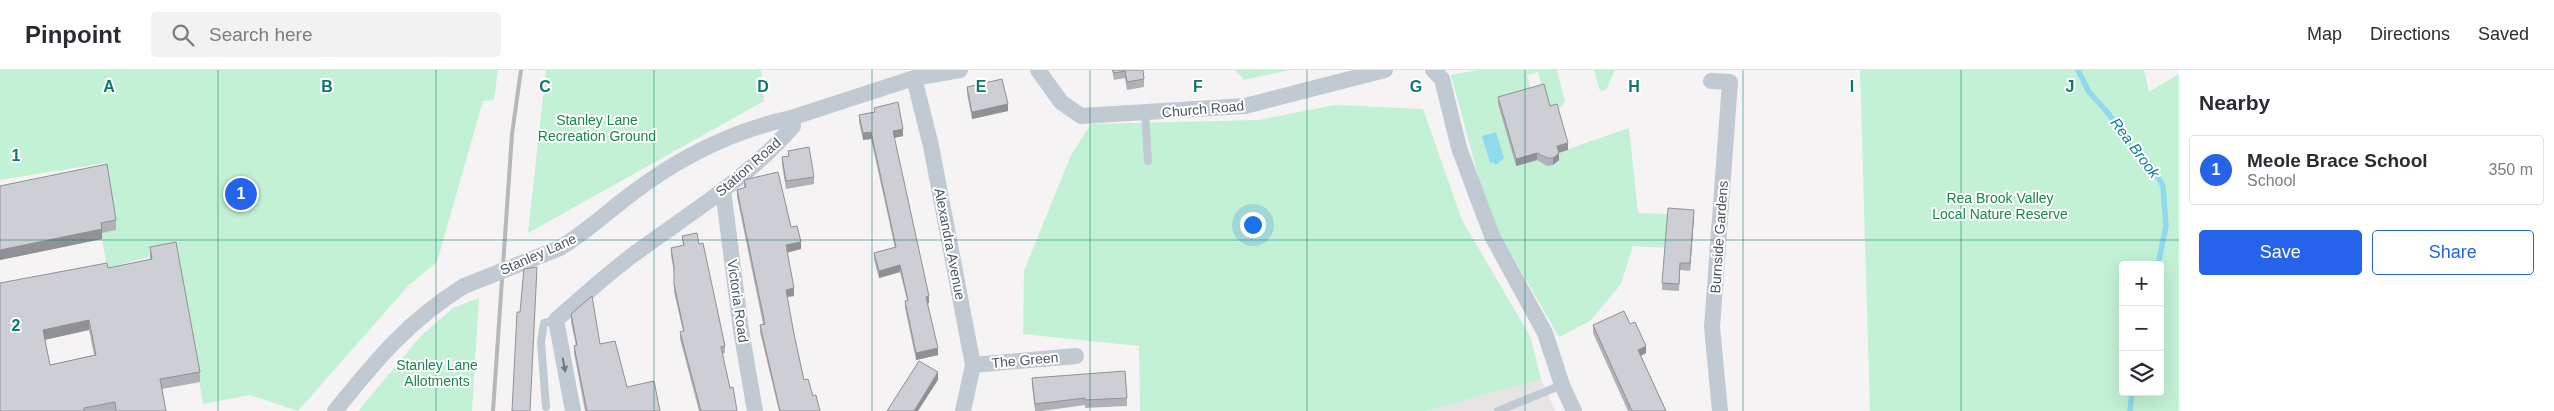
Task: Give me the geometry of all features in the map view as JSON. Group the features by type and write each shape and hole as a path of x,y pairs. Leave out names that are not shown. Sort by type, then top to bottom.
{"street":[{"path":"791,118 914,78 960,70"},
{"name":"Church Road","path":"1038,70 1060,102 1081,116 1245,106 1385,70"},
{"path":"1433,70 1442,79 1459,148 1492,236 1545,333 1562,385 1574,411"},
{"name":"Alexandra Avenue","path":"914,78 931,146 973,365 963,411"},
{"name":"Burnside Gardens","path":"1711,80 1730,82 1712,327 1720,411"},
{"name":"Station Road","path":"556,320 628,259 723,190 776,146 793,126 791,118"},
{"name":"Stanley Lane","path":"335,411 401,333 435,304 464,286 560,248 577,238 631,194 698,151 756,126 791,118"},
{"name":"Victoria Road","path":"723,190 741,330 755,411"},
{"path":"556,320 573,411"},
{"name":"The Green","path":"973,365 1076,356"}],"lane":[{"path":"1145,113 1148,161"},
{"path":"546,407 541,342 544,323 556,320"},
{"path":"1498,411 1562,385"}],"shaded area":[{"path":"1541,379 1555,411 1426,411"}],"green space":[{"path":"0,70 498,70 494,100 483,101 437,262 408,286 298,411 250,395 203,404 177,249 107,268 101,233 116,230 105,163 0,180"},
{"name":"Stanley Lane Recreation Ground","path":"546,70 761,70 764,101 528,233"},
{"path":"1235,70 1289,70 1244,80"},
{"path":"1478,70 1557,70 1565,102 1557,111 1549,114 1538,72 1527,75 1532,94 1498,104 1504,123 1524,118 1557,153 1629,128 1638,213 1668,214 1665,248 1633,246 1621,284 1590,321 1559,337 1495,226 1481,186 1451,75"},
{"path":"1594,70 1615,70 1606,90 1600,91"},
{"name":"Rea Brook Valley Local Nature Reserve","path":"1860,70 2144,70 2149,92 2179,74 2179,411 1870,411"},
{"path":"1335,105 1423,109 1462,220 1530,336 1541,379 1426,411 1140,411 1139,346 1023,334 1024,271 1071,155 1091,124 1259,120"},
{"name":"Stanley Lane Allotments","path":"479,298 472,411 358,411 421,336 453,308"}],"water":[{"path":"1496,132 1504,158 1496,165 1493,162 1490,163 1482,136"}],"building":[{"path":"1113,70 1143,70 1144,79 1127,82 1125,71 1114,73"},
{"path":"1002,79 1008,104 972,112 967,87"},
{"path":"1544,84 1550,106 1557,104 1568,143 1557,146 1559,153 1553,158 1547,158 1537,153 1516,159 1498,97"},
{"path":"898,102 903,129 893,131 929,296 926,297 938,348 916,353 905,301 908,300 900,265 879,271 874,253 896,247 871,132 863,133 859,115 875,112 874,108"},
{"path":"809,147 814,177 786,181 782,157 789,156 788,151"},
{"path":"107,164 116,220 101,223 102,229 0,250 0,186"},
{"path":"778,172 791,227 797,226 801,242 786,245 794,288 786,290 804,380 808,379 813,396 816,395 820,411 780,411 760,325 765,324 737,190 746,187 744,180"},
{"path":"1668,208 1694,210 1690,263 1680,263 1679,284 1662,283"},
{"path":"697,233 699,244 703,243 725,346 721,347 730,388 733,387 737,411 701,411 680,332 684,331 674,284 671,248 684,245 682,236"},
{"path":"176,242 200,372 160,379 166,411 116,411 115,402 84,408 84,411 0,411 0,283 107,263 108,268 152,259 150,247","holes":["89,320 96,355 50,365 43,330"]},
{"path":"537,267 530,411 512,411 517,312 520,312 524,269"},
{"path":"592,296 600,344 615,341 627,387 654,381 660,411 587,411 574,346 577,345 571,314"},
{"path":"1624,311 1630,324 1635,322 1646,346 1638,350 1666,411 1632,411 1593,325"},
{"path":"919,361 938,372 914,411 887,411"},
{"path":"1125,371 1127,398 1085,400 1085,398 1035,404 1032,378"}],"waterway":[{"name":"Rea Brook","path":"2078,70 2089,92 2109,114 2128,144 2151,165 2163,186 2166,226 2159,261"},
{"name":"Rea Brook","path":"2130,411 2132,396"}],"railway":[{"path":"493,411 512,134 521,70"}],"place":[{"name":"Meole Brace School","path":"241,194"}]}
